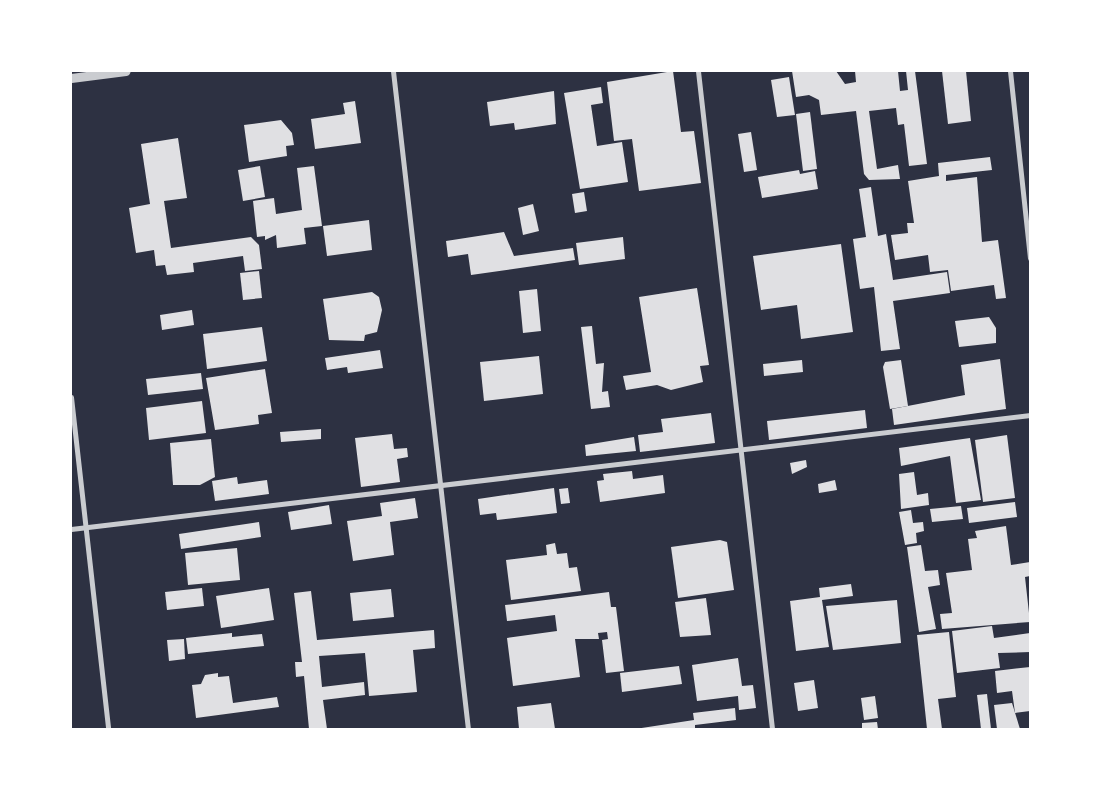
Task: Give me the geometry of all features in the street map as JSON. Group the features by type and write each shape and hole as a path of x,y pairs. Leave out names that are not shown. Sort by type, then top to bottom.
{"street":[{"path":"71,78 126,71"},
{"path":"393,71 439,488 468,729"},
{"path":"698,71 772,729"},
{"path":"1010,71 1030,258"},
{"path":"71,397 108,729"},
{"path":"71,529 439,488 1030,415"}],"building":[{"path":"673,71 681,132 694,131 701,183 639,191 632,139 614,141 607,82"},
{"path":"792,71 836,71 845,84 856,82 855,71 898,71 900,91 908,90 906,71 915,71 927,164 909,166 904,124 898,125 896,108 869,111 877,169 898,165 900,179 869,180 864,174 856,111 821,115 819,100 809,95 796,97"},
{"path":"942,71 966,71 971,121 948,124"},
{"path":"789,77 795,115 777,117 771,80"},
{"path":"601,87 603,103 591,105 597,146 622,142 628,182 580,189 564,93"},
{"path":"554,91 556,124 515,130 514,123 490,126 487,102"},
{"path":"355,101 361,143 315,149 311,119 345,114 343,103"},
{"path":"810,112 817,169 803,171 796,114"},
{"path":"281,120 292,133 294,145 286,146 287,156 249,162 244,125"},
{"path":"751,132 757,170 744,172 738,134"},
{"path":"178,138 187,198 164,201 171,248 251,237 259,245 262,269 245,271 243,256 193,263 194,272 167,275 165,265 156,266 154,250 136,253 129,208 150,204 141,144"},
{"path":"990,157 992,170 946,175 946,181 977,177 982,242 998,240 1006,298 996,299 994,285 951,291 948,270 930,272 928,255 895,260 891,235 908,233 907,223 914,223 908,181 939,176 938,163"},
{"path":"260,166 265,197 243,201 238,170"},
{"path":"314,166 322,226 304,228 306,244 277,248 276,235 265,240 265,236 257,237 253,201 274,198 276,214 302,210 297,168"},
{"path":"799,170 800,174 815,171 818,189 762,198 758,177"},
{"path":"871,187 878,236 886,234 893,280 947,272 950,293 893,301 900,349 881,351 874,287 860,289 853,239 866,237 859,189"},
{"path":"584,192 587,211 575,213 572,194"},
{"path":"533,204 539,231 523,235 518,208"},
{"path":"369,220 372,250 327,256 323,226"},
{"path":"504,232 514,256 573,248 575,260 471,275 468,254 448,257 446,241"},
{"path":"623,237 625,259 579,265 576,243"},
{"path":"841,244 853,332 801,339 797,305 761,310 753,256"},
{"path":"259,271 262,298 243,300 240,273"},
{"path":"697,288 709,365 700,366 703,382 671,390 657,385 626,390 623,376 651,372 639,297"},
{"path":"537,289 541,331 523,333 519,291"},
{"path":"372,292 379,297 382,310 377,332 365,335 364,341 329,340 323,299"},
{"path":"192,310 194,325 162,330 160,315"},
{"path":"989,317 996,328 996,343 959,347 955,321"},
{"path":"592,326 596,364 604,363 602,392 608,391 610,407 591,409 581,327"},
{"path":"262,327 267,361 207,369 203,334"},
{"path":"380,350 383,368 348,373 347,367 327,370 325,358"},
{"path":"539,356 543,394 484,401 480,362"},
{"path":"1000,359 1006,409 894,425 892,409 965,395 961,365"},
{"path":"802,360 803,372 764,376 763,364"},
{"path":"901,360 908,406 890,409 883,367 885,362"},
{"path":"265,369 272,413 258,415 259,424 215,430 206,378"},
{"path":"201,373 203,389 148,395 146,379"},
{"path":"202,401 206,433 149,440 146,408"},
{"path":"865,410 867,428 769,440 767,421"},
{"path":"711,413 715,443 640,452 638,435 663,432 661,419"},
{"path":"321,429 321,439 281,442 280,432"},
{"path":"392,434 394,449 407,448 408,457 397,459 400,482 361,487 355,438"},
{"path":"1007,435 1015,498 983,502 975,440"},
{"path":"634,437 636,451 586,456 585,445"},
{"path":"970,438 981,500 956,503 950,456 901,466 899,448"},
{"path":"211,439 215,477 200,485 173,485 170,443"},
{"path":"806,460 807,467 792,474 790,463"},
{"path":"632,471 633,479 663,475 665,493 600,502 597,481 604,480 603,474"},
{"path":"914,472 917,495 928,493 929,505 901,509 899,474"},
{"path":"237,477 238,484 267,480 269,494 215,501 212,481"},
{"path":"835,480 837,490 819,493 818,484"},
{"path":"554,488 557,513 497,520 496,513 480,515 478,499"},
{"path":"568,488 570,503 561,504 559,489"},
{"path":"415,498 418,518 390,522 394,555 353,561 347,521 382,516 380,503"},
{"path":"1015,502 1017,517 969,523 967,508"},
{"path":"329,505 332,524 291,530 288,512"},
{"path":"961,506 963,519 932,522 930,509"},
{"path":"911,510 913,523 923,522 924,531 916,533 917,543 905,545 899,512"},
{"path":"259,522 261,537 181,549 179,534"},
{"path":"1006,526 1011,565 1030,562 1030,576 1025,577 1030,622 942,629 940,614 952,613 946,573 972,570 968,539 977,538 975,531"},
{"path":"720,540 727,542 734,590 678,598 671,547"},
{"path":"555,543 557,554 567,553 569,568 577,567 581,591 511,600 506,560 547,555 546,545"},
{"path":"921,545 925,571 938,570 940,585 928,587 936,629 919,632 907,547"},
{"path":"237,548 240,580 188,585 185,553"},
{"path":"851,584 853,596 822,600 829,647 796,651 790,601 820,597 819,588"},
{"path":"202,588 204,606 167,610 165,592"},
{"path":"269,588 274,620 221,628 216,596"},
{"path":"391,589 394,617 353,621 350,593"},
{"path":"311,591 317,640 434,630 435,648 413,650 417,692 369,696 365,653 319,656 322,687 364,682 365,695 323,700 327,729 309,729 304,676 296,677 295,662 302,662 294,593"},
{"path":"609,592 611,607 616,607 624,671 606,673 602,640 608,639 607,632 598,633 599,639 575,639 580,677 513,686 507,638 557,631 555,615 507,621 505,605"},
{"path":"706,598 711,635 680,637 675,602"},
{"path":"897,600 901,643 833,650 826,606"},
{"path":"992,626 994,638 1030,633 1030,652 998,653 1000,668 957,673 952,631"},
{"path":"949,632 956,697 938,699 942,729 927,729 917,635"},
{"path":"232,633 232,637 262,634 264,646 188,654 186,638"},
{"path":"184,639 185,659 169,661 167,640"},
{"path":"738,658 742,686 753,685 756,708 739,710 738,696 697,701 692,665"},
{"path":"679,666 682,684 622,692 620,673"},
{"path":"1030,667 1030,711 1015,713 1012,691 997,693 995,671"},
{"path":"218,673 218,677 229,676 233,703 277,697 279,707 196,718 192,685 201,684 205,675"},
{"path":"814,680 818,708 798,711 794,683"},
{"path":"987,694 991,729 981,729 977,695"},
{"path":"875,696 878,718 864,720 861,698"},
{"path":"551,703 555,729 519,729 517,707"},
{"path":"1012,703 1020,729 997,729 994,705"},
{"path":"735,708 736,720 695,725 695,729 635,729 694,720 693,713"},
{"path":"877,722 878,729 862,729 862,723"}]}
